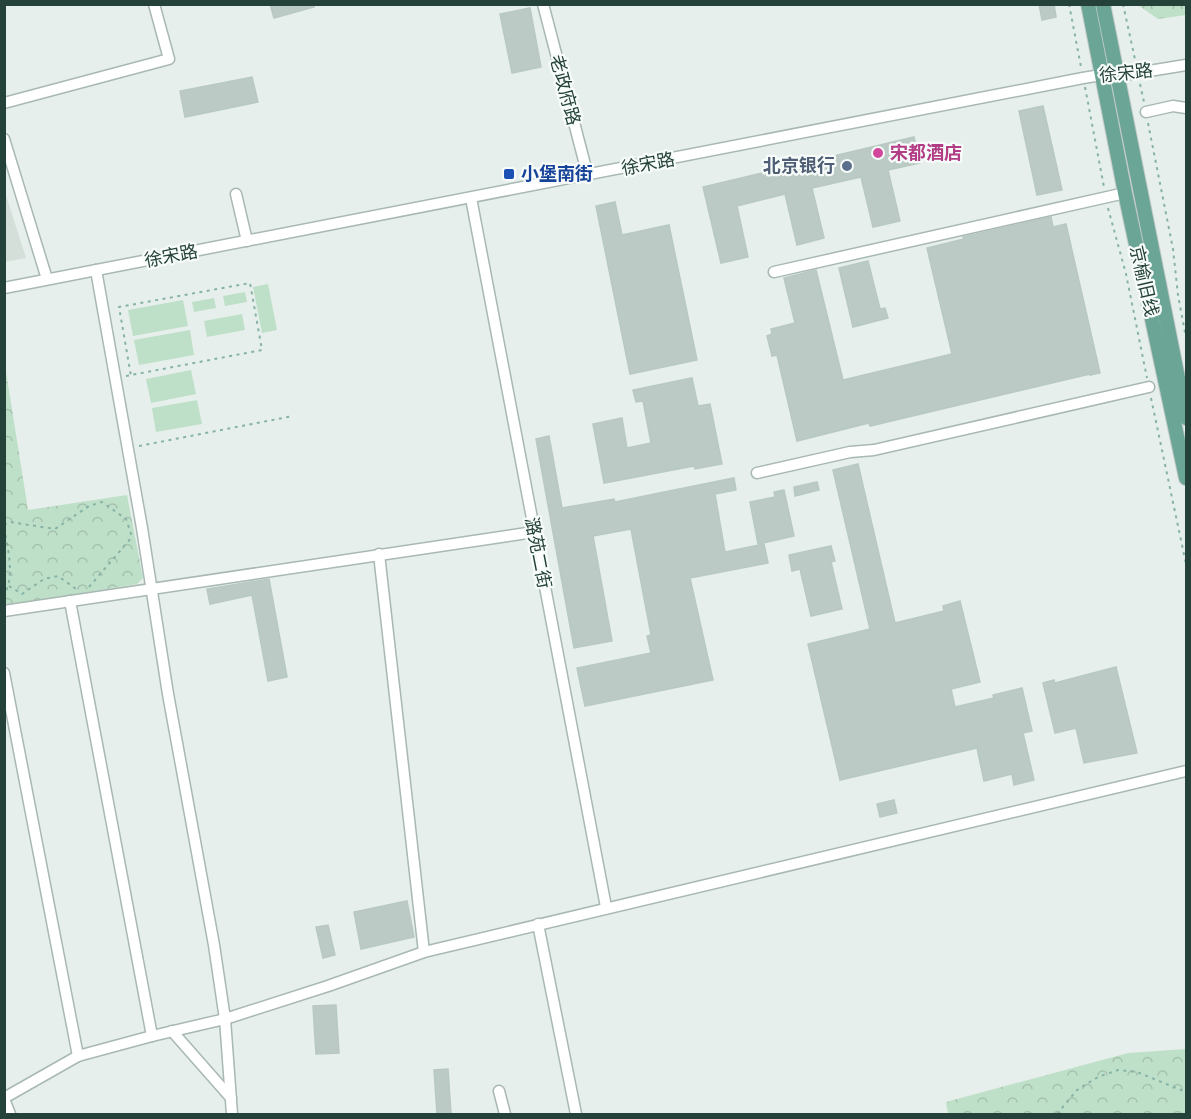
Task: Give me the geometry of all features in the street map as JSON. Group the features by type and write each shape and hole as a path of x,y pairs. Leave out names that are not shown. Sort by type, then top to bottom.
{"main road":[{"name":"京榆旧线","path":"1088,4 1125,193 1186,478"},
{"name":"京榆旧线","path":"1103,4 1186,418"}],"street":[{"path":"4,103 169,59 154,4"},
{"name":"老政府路","path":"543,4 588,176"},
{"name":"徐宋路","path":"4,288 1083,78 1101,75 1118,76 1186,65"},
{"path":"1146,112 1173,106 1186,108"},
{"path":"4,139 47,279"},
{"path":"774,272 1125,193"},
{"path":"236,194 247,241"},
{"name":"潞苑二街","path":"471,198 606,907"},
{"path":"96,270 142,528 168,694 214,945 225,1019 232,1114"},
{"path":"757,473 850,452 874,450 1149,387"},
{"path":"4,611 534,532"},
{"path":"379,554 424,951"},
{"path":"76,601 152,1036"},
{"path":"4,673 78,1056"},
{"path":"10,1114 4,1098 78,1056 225,1019 328,986 424,951 1186,771"},
{"path":"538,924 576,1114"},
{"path":"172,1031 231,1099"},
{"path":"499,1090 505,1114"}],"path":[{"name":"京榆旧线","path":"1069,4 1105,197 1126,274 1186,564"},
{"name":"京榆旧线","path":"1123,4 1173,249 1186,338"},
{"path":"115,379 262,350 250,283 119,307 131,375"},
{"path":"127,448 293,416"},
{"path":"4,594 9,586 9,549 4,526 10,522 55,529 88,506 102,502 126,519 132,537"},
{"path":"76,601 142,528"},
{"path":"9,586 22,594 44,579 58,576 76,588 76,601"},
{"path":"1057,1114 1077,1090 1098,1077 1118,1070 1137,1072 1186,1092"}],"shaded area":[{"path":"4,189 26,258 5,262 4,262"}],"green space":[{"path":"1138,5 1186,5 1186,15 1158,19"},
{"path":"268,284 277,330 262,333 253,287"},
{"path":"245,292 247,302 225,306 223,296"},
{"path":"214,298 216,308 194,312 192,302"},
{"path":"183,300 188,326 133,336 128,310"},
{"path":"242,314 245,330 207,337 204,321"},
{"path":"190,330 194,355 139,365 134,340"},
{"path":"4,359 28,510 127,495 143,578 137,584 5,606"},
{"path":"191,370 196,394 151,403 146,379"},
{"path":"197,400 202,424 156,432 152,408"},
{"path":"1186,1049 1186,1114 948,1114 946,1102 1128,1053"}],"building":[{"path":"270,4 314,4 314,7 274,18"},
{"path":"1039,4 1054,4 1056,17 1042,20"},
{"path":"530,8 541,67 512,73 500,14"},
{"path":"252,77 258,102 185,117 180,91"},
{"path":"1043,106 1062,190 1037,195 1019,111"},
{"path":"914,137 920,163 888,170 900,221 873,227 861,177 812,188 824,238 797,245 785,194 737,206 748,257 721,263 703,187"},
{"path":"615,202 622,235 669,225 697,360 630,374 596,206"},
{"path":"1051,217 1053,227 1066,224 1100,373 797,441 777,355 772,356 767,336 772,334 771,329 795,323 784,278 816,270 843,380 952,354 927,248 964,239 963,237"},
{"path":"868,261 880,309 885,308 888,318 853,327 839,268"},
{"path":"692,378 698,406 710,404 722,464 695,469 694,466 604,483 593,424 622,418 627,448 651,443 643,401 636,402 633,390"},
{"path":"549,436 562,508 614,499 615,502 734,478 736,490 715,494 725,552 764,544 768,563 690,578 713,680 585,706 577,668 651,653 647,636 651,635 631,529 593,536 612,641 574,648 536,439"},
{"path":"858,464 895,623 944,611 943,606 960,601 980,682 951,689 955,707 994,698 993,695 1022,688 1032,731 1023,733 1034,780 1014,785 1012,774 984,781 977,748 840,780 808,644 870,629 833,470"},
{"path":"817,482 819,490 795,496 794,487"},
{"path":"784,490 794,536 758,544 750,502 775,497 774,492"},
{"path":"831,546 835,561 831,562 842,609 811,616 800,569 792,571 789,555"},
{"path":"269,579 287,677 268,681 252,595 210,604 207,589"},
{"path":"1116,667 1137,753 1084,763 1076,728 1055,733 1043,683 1054,680 1055,683"},
{"path":"894,800 897,813 880,817 877,804"},
{"path":"407,901 414,937 361,949 354,912"},
{"path":"328,925 335,955 323,958 316,927"},
{"path":"336,1005 339,1053 316,1054 313,1006"},
{"path":"448,1069 451,1114 437,1114 434,1070"}],"place":[{"name":"宋都酒店","path":"878,153"},
{"name":"北京银行","path":"847,166"},
{"name":"小堡南街","path":"509,174"}]}
